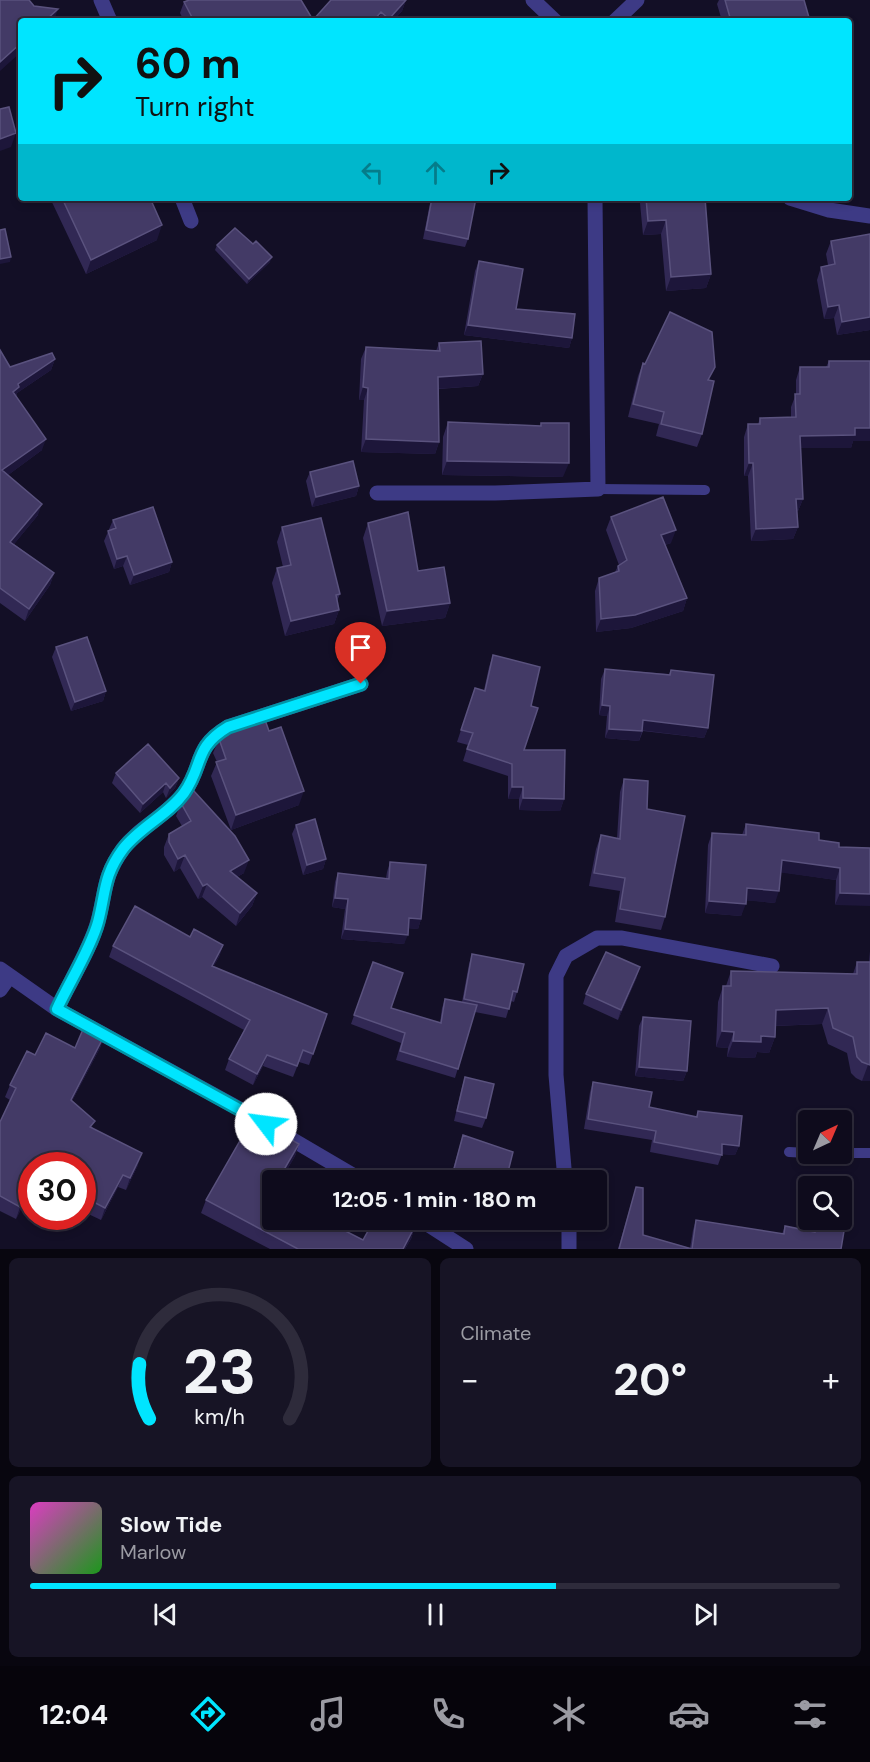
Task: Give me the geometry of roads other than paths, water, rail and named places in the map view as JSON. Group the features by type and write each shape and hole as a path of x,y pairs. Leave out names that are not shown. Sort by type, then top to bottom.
{"street":[{"path":"102,0 109,18"},
{"path":"533,0 552,18"},
{"path":"618,18 637,0"},
{"path":"183,201 191,221"},
{"path":"377,493 495,493 598,489 595,201"},
{"path":"800,201 829,210 870,216"},
{"path":"57,1009 98,922 102,892 109,870 124,847 184,793 201,752 211,737 228,727 361,684"},
{"path":"564,1170 556,1075 556,976 566,956 597,938 622,938 772,966"},
{"path":"0,990 5,973 57,1009 248,1113 344,1170"},
{"path":"437,1230 466,1249"},
{"path":"568,1230 569,1249"}],"lane":[{"path":"598,489 705,490"},
{"path":"789,1152 798,1152"},
{"path":"852,1153 870,1153"}]}
